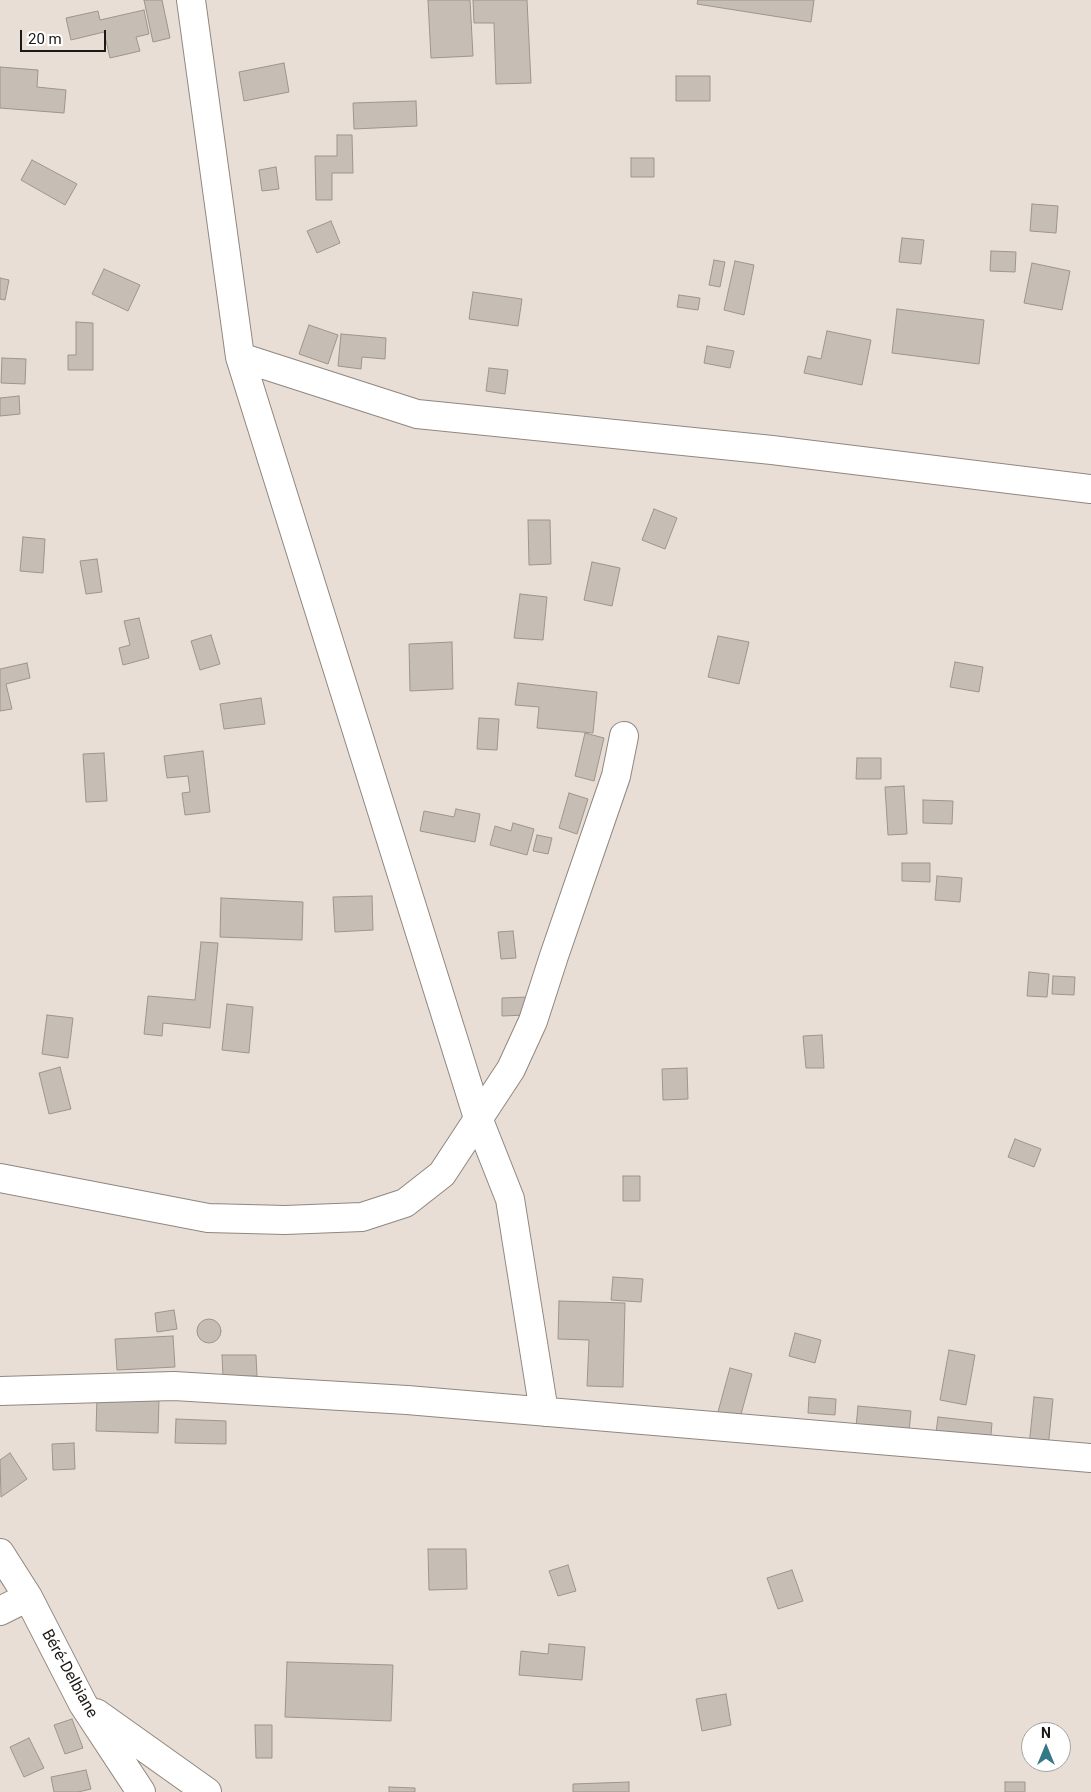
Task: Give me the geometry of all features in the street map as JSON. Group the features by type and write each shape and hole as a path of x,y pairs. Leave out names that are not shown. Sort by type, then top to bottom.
{"street":[{"path":"191,0 240,357 478,1118 510,1199 544,1412"},
{"path":"240,357 417,414 772,450 1091,488"},
{"path":"0,1178 208,1218 285,1220 362,1217 405,1203 442,1174 511,1069 533,1021 616,776 624,736"},
{"path":"0,1391 174,1386 407,1400 1091,1458"},
{"name":"Béré-Delbiane","path":"0,1553 28,1597 83,1704 141,1792"},
{"path":"0,1611 28,1597"},
{"path":"83,1704 207,1792"}],"building":[{"path":"144,0 162,0 170,38 153,42"},
{"path":"428,0 470,0 473,56 431,58"},
{"path":"473,0 527,0 531,83 496,84 494,23 474,23"},
{"path":"698,0 814,0 811,22 697,4"},
{"path":"144,10 149,34 136,37 140,51 110,58 104,32 71,40 66,18 98,11 100,20"},
{"path":"284,63 289,92 244,101 239,72"},
{"path":"0,67 38,70 37,87 66,90 64,113 0,108"},
{"path":"676,76 710,76 710,101 676,101"},
{"path":"416,101 417,126 354,129 353,103"},
{"path":"337,135 352,135 353,173 332,173 332,200 316,200 315,156 337,156"},
{"path":"631,158 654,158 654,177 631,177"},
{"path":"32,160 77,184 65,205 21,180"},
{"path":"276,167 279,189 262,191 259,170"},
{"path":"1032,204 1058,206 1056,233 1030,231"},
{"path":"331,221 340,243 317,253 307,231"},
{"path":"902,238 924,240 921,264 899,262"},
{"path":"991,251 1016,252 1015,272 990,271"},
{"path":"714,260 725,262 720,287 709,285"},
{"path":"735,261 754,265 744,315 724,310"},
{"path":"1032,263 1070,271 1062,310 1024,303"},
{"path":"104,269 140,285 128,311 92,294"},
{"path":"0,278 9,280 5,300 0,299"},
{"path":"473,292 522,299 518,326 469,319"},
{"path":"679,295 700,298 698,310 677,307"},
{"path":"897,309 984,320 979,364 892,353"},
{"path":"76,322 93,323 93,370 68,370 68,355 76,355"},
{"path":"309,325 338,335 328,364 299,354"},
{"path":"827,331 871,340 862,385 804,373 808,356 821,359"},
{"path":"341,334 386,338 385,359 362,357 361,369 338,366"},
{"path":"707,346 734,351 730,368 704,363"},
{"path":"2,358 26,359 25,384 1,383"},
{"path":"489,368 508,370 505,394 486,391"},
{"path":"19,396 20,414 0,416 0,398"},
{"path":"654,509 677,518 665,549 642,540"},
{"path":"528,520 550,520 551,564 529,565"},
{"path":"23,537 45,539 43,573 20,571"},
{"path":"97,559 102,592 86,594 80,561"},
{"path":"592,562 620,568 612,606 584,600"},
{"path":"520,594 547,597 543,640 514,638"},
{"path":"139,618 149,658 123,665 119,648 130,645 124,621"},
{"path":"211,635 220,664 200,670 191,641"},
{"path":"718,636 749,642 739,684 708,677"},
{"path":"452,642 453,689 410,691 409,644"},
{"path":"955,662 983,667 979,692 950,687"},
{"path":"27,663 30,678 6,684 12,709 0,711 0,669"},
{"path":"518,683 597,692 593,733 537,728 539,707 515,705"},
{"path":"261,698 265,724 224,729 220,704"},
{"path":"479,718 499,719 497,750 477,749"},
{"path":"585,733 604,738 594,781 575,776"},
{"path":"203,751 210,812 185,815 182,793 190,792 188,776 167,778 164,756"},
{"path":"104,753 107,801 86,802 83,754"},
{"path":"857,758 881,758 881,779 856,779"},
{"path":"904,786 907,834 888,835 885,787"},
{"path":"569,793 588,799 577,834 559,828"},
{"path":"923,800 953,801 952,824 923,823"},
{"path":"456,809 480,814 475,842 420,831 424,811 454,817"},
{"path":"513,823 534,829 527,855 490,845 495,826 511,831"},
{"path":"537,835 552,838 548,854 533,851"},
{"path":"902,863 930,863 930,882 902,881"},
{"path":"937,876 962,878 960,902 935,900"},
{"path":"372,896 373,930 335,932 333,897"},
{"path":"221,898 303,902 302,940 220,937"},
{"path":"513,931 516,958 501,959 498,932"},
{"path":"201,942 218,943 210,1028 163,1023 162,1036 144,1034 148,996 195,1000"},
{"path":"1029,972 1049,974 1047,997 1027,996"},
{"path":"1053,976 1075,977 1074,995 1052,994"},
{"path":"528,997 528,1015 502,1016 502,998"},
{"path":"227,1004 253,1007 249,1053 222,1050"},
{"path":"47,1015 73,1018 68,1058 42,1054"},
{"path":"822,1035 824,1068 806,1068 803,1036"},
{"path":"60,1067 71,1109 49,1114 39,1073"},
{"path":"687,1068 688,1099 663,1100 662,1069"},
{"path":"1015,1139 1041,1149 1034,1167 1008,1157"},
{"path":"623,1176 640,1176 640,1201 623,1201"},
{"path":"613,1277 643,1279 641,1302 611,1300"},
{"path":"559,1301 625,1303 623,1387 587,1386 589,1340 558,1339"},
{"path":"174,1310 177,1329 157,1332 155,1313"},
{"path":"209,1319 214,1320 220,1326 220,1336 214,1342 209,1343 204,1342 198,1336 197,1331 198,1326 204,1320"},
{"path":"795,1333 821,1340 815,1363 789,1356"},
{"path":"173,1336 175,1367 117,1370 115,1339"},
{"path":"949,1350 975,1355 966,1405 940,1400"},
{"path":"222,1355 256,1355 257,1376 223,1377"},
{"path":"730,1368 752,1374 740,1418 718,1412"},
{"path":"97,1397 159,1399 158,1433 96,1431"},
{"path":"809,1397 836,1399 835,1415 808,1413"},
{"path":"1034,1397 1053,1399 1048,1448 1029,1446"},
{"path":"858,1406 911,1411 909,1432 856,1427"},
{"path":"938,1417 992,1423 990,1446 935,1440"},
{"path":"176,1419 226,1421 226,1444 175,1443"},
{"path":"74,1443 75,1469 53,1470 52,1444"},
{"path":"10,1453 27,1479 1,1497 0,1460"},
{"path":"428,1549 466,1549 467,1589 429,1590"},
{"path":"568,1565 576,1591 558,1596 549,1571"},
{"path":"792,1570 803,1601 778,1609 767,1578"},
{"path":"549,1644 585,1647 582,1680 519,1675 521,1651 548,1654"},
{"path":"287,1662 393,1665 391,1721 285,1717"},
{"path":"726,1694 731,1725 702,1731 696,1699"},
{"path":"72,1719 83,1748 65,1754 54,1725"},
{"path":"255,1725 272,1725 272,1758 256,1758"},
{"path":"29,1738 44,1768 24,1777 10,1747"},
{"path":"86,1770 91,1789 78,1792 54,1792 51,1777"},
{"path":"629,1782 629,1792 573,1792 573,1784"},
{"path":"1005,1782 1025,1782 1025,1792 1005,1792"},
{"path":"389,1787 415,1788 415,1792 389,1792"}]}
